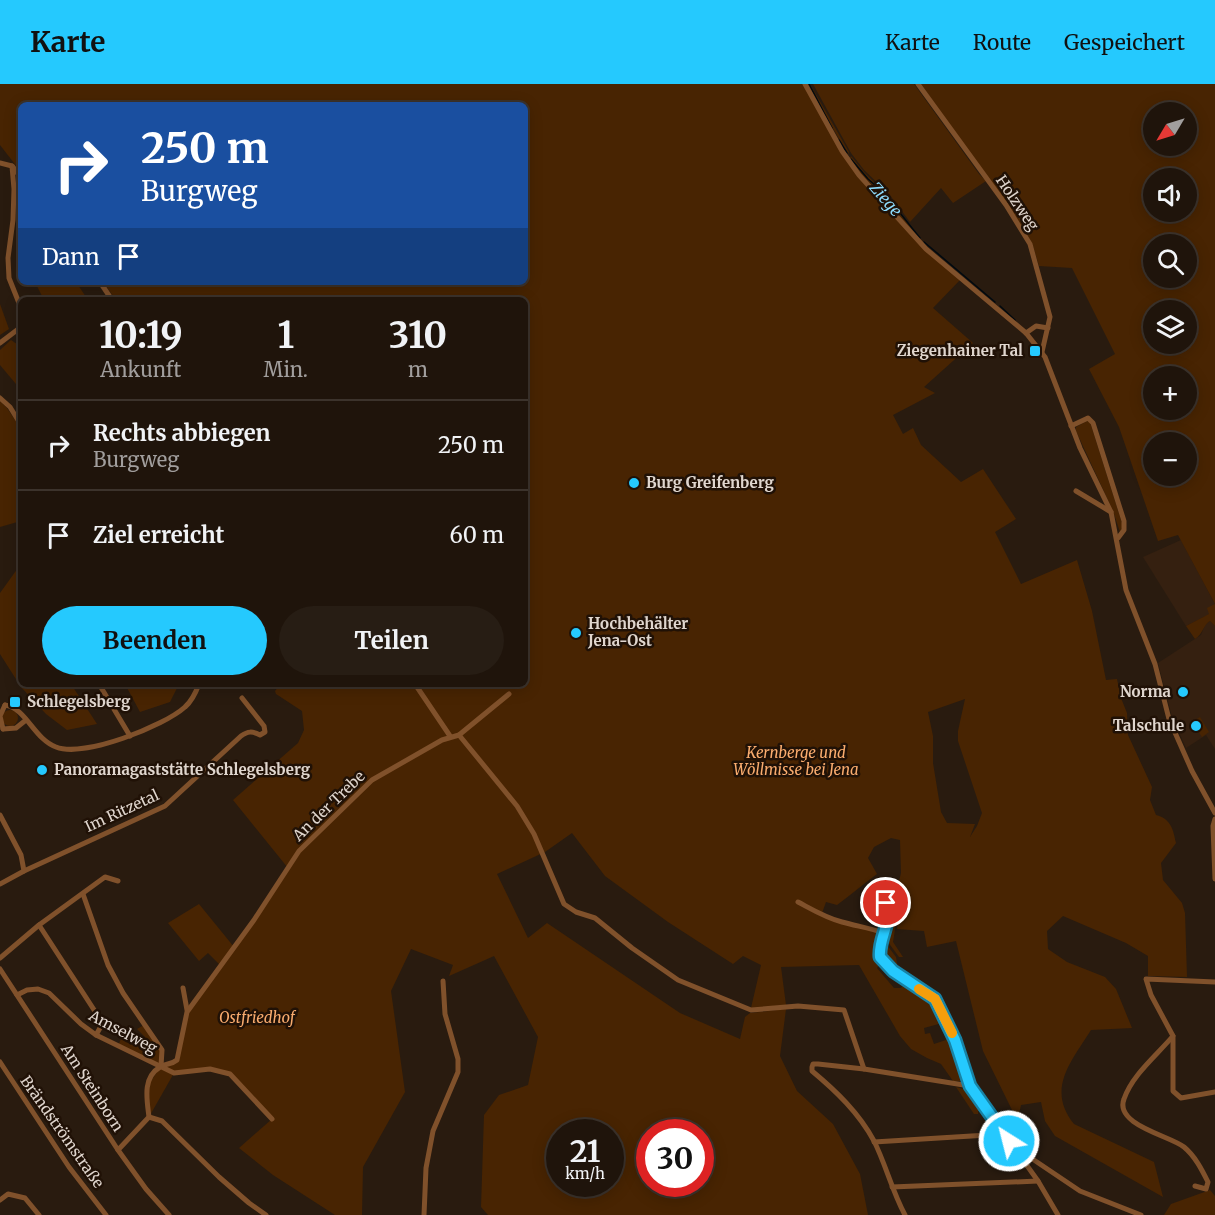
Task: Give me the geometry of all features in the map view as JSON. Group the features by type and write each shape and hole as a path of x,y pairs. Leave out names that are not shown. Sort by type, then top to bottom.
{"street":[{"path":"805,84 842,151 860,175 926,249 1026,333 1042,352 1071,426 1111,512 1118,538 1126,590 1155,664 1167,716 1192,771 1215,813"},
{"name":"Holzweg","path":"918,84 1006,205 1026,237 1032,250 1049,312 1050,321 1042,352"},
{"path":"0,163 12,166 18,174"},
{"path":"12,166 14,220 8,258 9,278 18,300"},
{"path":"1026,333 1036,326 1048,328"},
{"path":"0,343 18,329"},
{"path":"0,398 10,407 18,420"},
{"path":"1071,426 1088,418 1093,423 1124,521 1124,530 1118,538"},
{"path":"1076,491 1111,512"},
{"path":"101,687 129,736"},
{"path":"4,705 16,708 44,740 66,750 88,747 150,728 186,707 198,687"},
{"path":"417,687 450,736"},
{"path":"509,694 459,735 517,807 534,834 564,904 576,912 595,918 672,977 751,1010 798,1006 844,1010 864,1068"},
{"path":"0,697 4,705 0,716 1,730 16,728 26,720"},
{"name":"Im Ritzetal","path":"0,884 165,806 241,736 253,732 260,735 265,732 264,726 242,698"},
{"name":"An der Trebe","path":"187,1012 254,920 299,851 372,780 450,736 459,735"},
{"path":"0,814 21,855 24,871"},
{"path":"1215,819 1213,826 1215,879"},
{"path":"0,958 39,925 105,877 118,881"},
{"path":"82,894 108,965 123,993 162,1050 161,1066"},
{"path":"875,899 883,900 889,911 880,947 880,957 893,971 935,999 955,1040 970,1086 1038,1181 1058,1215"},
{"path":"798,902 841,922 885,933"},
{"path":"39,925 100,1018 100,1028 96,1035"},
{"name":"Am Steinborn","path":"0,969 118,1150 146,1189 169,1215"},
{"path":"1215,982 1146,979 1151,995 1173,1036 1173,1091 1181,1098 1215,1092"},
{"path":"424,1215 426,1168 433,1131 458,1072 458,1059 445,1014 443,981"},
{"name":"Amselweg","path":"17,995 38,988 49,993 96,1035 174,1073 210,1069 230,1074 272,1119"},
{"name":"An der Trebe","path":"149,1117 147,1087 150,1076 161,1066 172,1065 177,1060 187,1012 183,988"},
{"path":"1173,1036 1137,1078 1122,1101 1123,1108 1141,1127 1178,1143 1190,1153 1208,1182 1206,1189 1195,1186"},
{"name":"Brändströmstraße","path":"0,1062 69,1167 106,1215"},
{"path":"905,1215 874,1142 843,1099 812,1071 813,1064 864,1068 970,1086"},
{"path":"118,1150 149,1117 162,1121 219,1177 266,1215"},
{"path":"874,1142 1004,1134"},
{"path":"1019,1156 1028,1156 1080,1191 1141,1215"},
{"path":"892,1186 1038,1181"},
{"path":"0,1200 8,1194 25,1198 39,1215"}],"shaded area":[{"path":"1181,540 1215,604 1210,614 1186,626 1143,557"},
{"path":"1210,621 1215,626 1215,749 1206,735 1186,748 1172,717 1158,663 1201,635 1205,624"}],"green space":[{"path":"0,84 803,84 858,176 960,280 933,308 973,343 924,387 935,393 893,415 903,434 913,428 921,445 961,482 983,469 1016,519 995,532 1021,584 1077,560 1092,611 1106,680 1117,679 1127,713 1128,735 1152,787 1150,800 1156,815 1168,822 1174,833 1176,843 1161,863 1163,880 1182,903 1185,913 1187,977 1148,976 1148,956 1126,943 1063,916 1047,931 1048,949 1067,962 1105,977 1116,989 1132,1028 1091,1030 1064,1076 1062,1099 1066,1111 1074,1124 1154,1162 1163,1197 1055,1136 1045,1121 1041,1102 1021,1105 1019,1114 1012,1110 983,1051 956,941 927,947 924,931 897,929 898,911 893,942 903,957 899,957 885,938 889,905 885,900 898,885 901,873 900,840 891,838 874,847 868,858 877,874 837,905 826,902 821,916 879,932 882,935 878,952 881,962 877,968 894,988 901,988 906,982 934,1001 946,1022 924,1028 925,1034 930,1033 934,1044 946,1040 943,1030 949,1029 964,1081 953,1081 941,1064 911,1049 900,1036 859,965 781,967 786,1005 751,1008 761,965 743,956 733,964 668,922 605,876 572,833 545,852 497,874 528,938 547,923 680,1013 740,1039 745,1017 750,1013 786,1009 780,1056 797,1091 833,1124 860,1174 868,1215 488,1215 481,1207 484,1115 499,1095 528,1085 538,1037 494,956 449,976 453,965 411,949 391,991 405,1092 363,1167 362,1215 335,1215 273,1175 239,1148 272,1119 230,1074 210,1069 174,1073 149,1117 147,1087 161,1066 118,1046 125,1029 129,1032 126,1039 134,1046 145,1037 137,1029 144,1025 162,1050 161,1065 177,1060 187,1012 220,965 208,953 199,961 168,923 199,904 234,947 288,868 233,800 298,743 304,730 302,711 276,694 275,691 278,687 528,687 528,297 114,297 105,285 528,285 528,102 18,102 18,168 0,145","holes":["965,699 958,741 982,813 970,837 975,824 947,823 941,812 933,763 933,736 928,712"]},
{"path":"807,84 810,84 849,152 848,154"},
{"path":"813,84 914,84 986,181 953,203 941,188 910,222 889,194 864,170 851,153"},
{"path":"921,84 1215,84 1215,604 1178,535 1158,541 1119,427 1089,369 1115,354 1072,268 1039,266 1032,243"},
{"path":"851,156 887,195 920,239 895,212 887,198 862,176 850,159"},
{"path":"36,285 78,285 86,297 42,297"},
{"path":"0,304 9,329 0,335"},
{"path":"11,340 18,345 18,386 0,365 0,350"},
{"path":"0,401 18,424 18,522 0,527"},
{"path":"1087,421 1090,422 1123,526 1120,532 1113,511 1076,431 1076,427"},
{"path":"18,568 18,682 0,654 0,593"},
{"path":"1215,604 1215,626 1210,621 1195,639 1186,626 1209,614 1207,608"},
{"path":"21,687 73,687 97,724 67,730 46,714"},
{"path":"127,687 178,687 170,702 140,712"},
{"path":"10,710 18,718 10,726 2,718"},
{"path":"1200,717 1209,732 1202,737 1192,722"},
{"path":"884,941 896,957 898,969 895,970 884,958"},
{"path":"956,1087 968,1090 983,1111 974,1114"},
{"path":"1210,1190 1215,1196 1215,1215 1164,1215 1171,1204"}],"waterway":[{"name":"Ziege","path":"809,84 832,128"},
{"name":"Ziege","path":"839,140 847,153"},
{"name":"Ziege","path":"851,159 884,193 920,238"},
{"name":"Ziege","path":"924,242 995,302"},
{"name":"Ziege","path":"1000,306 1015,320"}],"slow traffic":[{"path":"919,989 935,999 952,1033"}],"place":[{"name":"Ziegenhainer Tal","path":"1035,351"},
{"name":"Burg Greifenberg","path":"634,483"},
{"name":"Hochbehälter Jena-Ost","path":"576,633"},
{"name":"Norma","path":"1183,692"},
{"name":"Schlegelsberg","path":"15,702"},
{"name":"Talschule","path":"1196,726"},
{"name":"Panoramagaststätte Schlegelsberg","path":"42,770"}],"route":[{"path":"886,903 889,911 888,920 880,947 880,957 893,971 935,999 955,1040 970,1086 1009,1141"}],"park label":[{"name":"Kernberge und Wöllmisse bei Jena","path":"796,762"},
{"name":"Ostfriedhof","path":"257,1018"}]}
